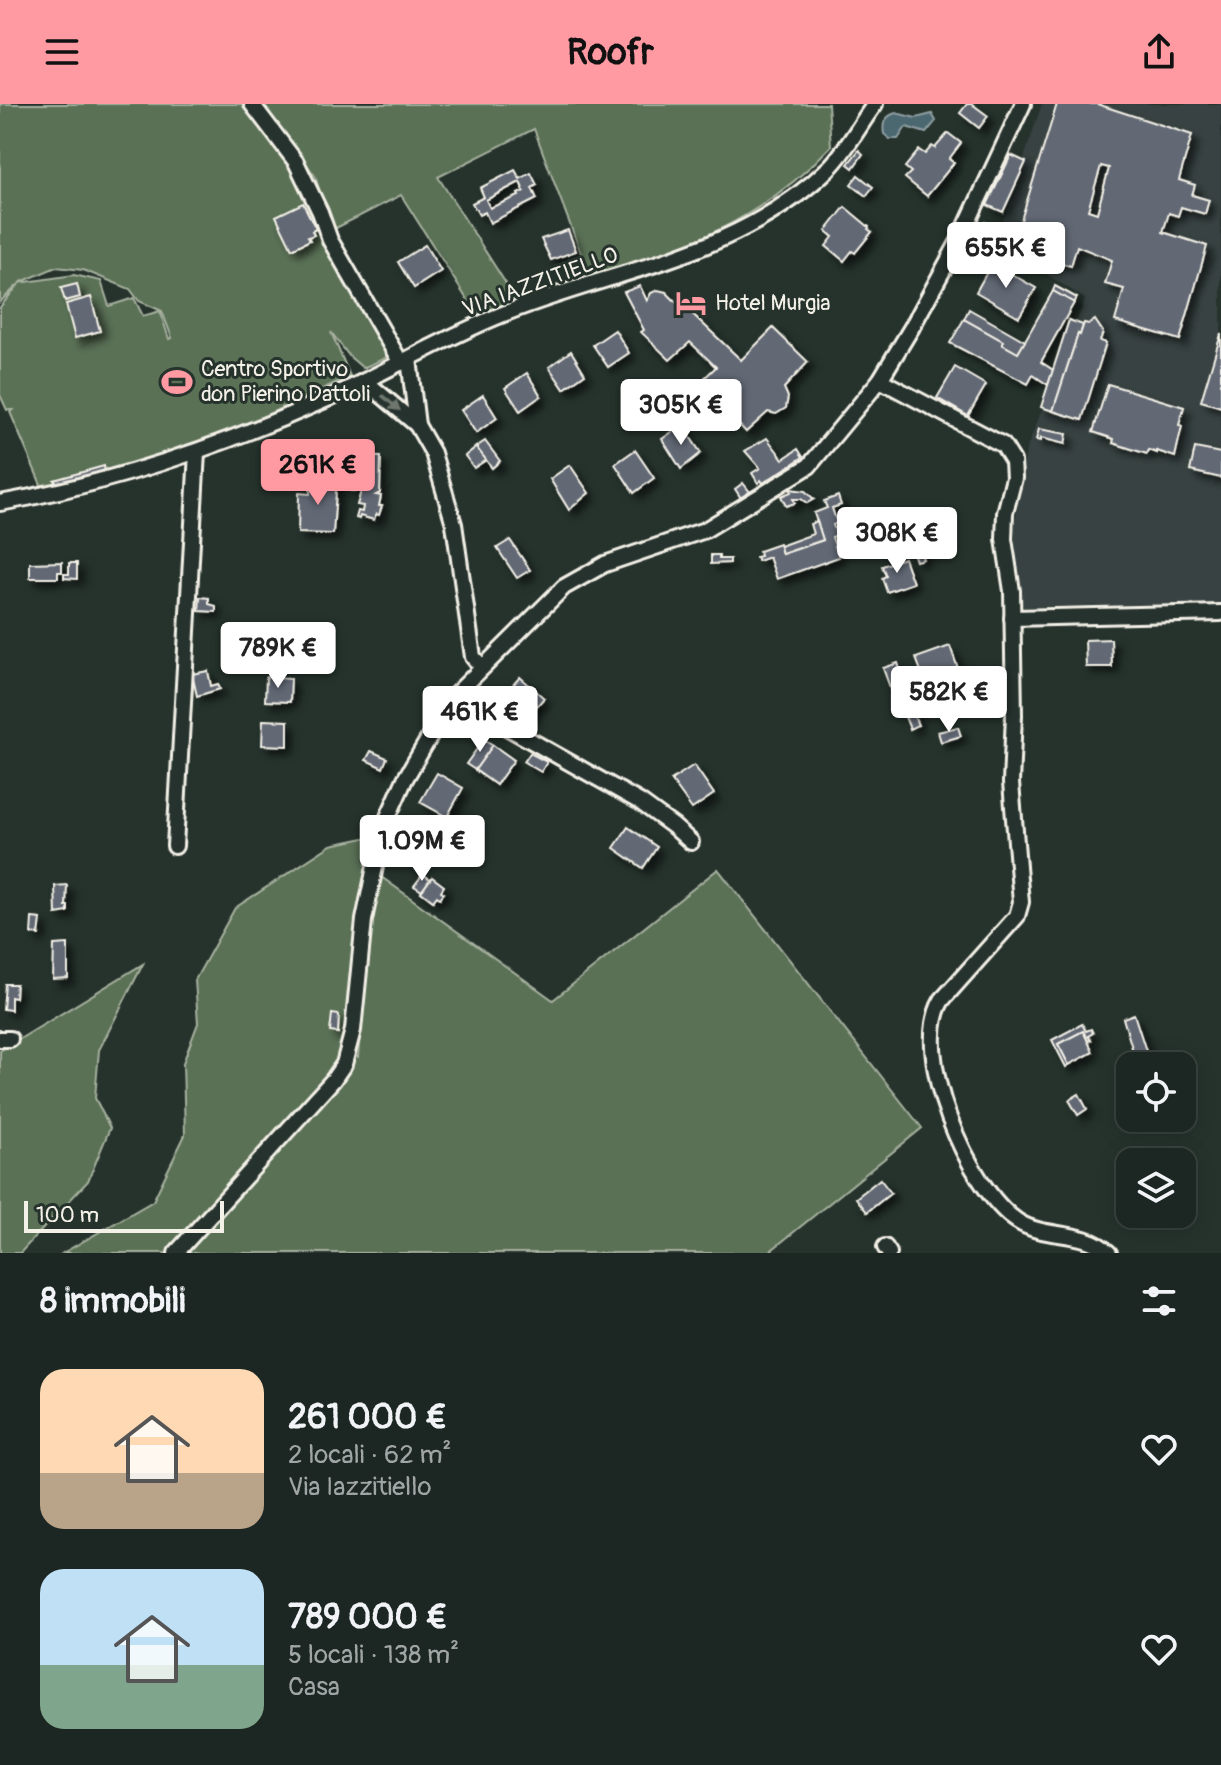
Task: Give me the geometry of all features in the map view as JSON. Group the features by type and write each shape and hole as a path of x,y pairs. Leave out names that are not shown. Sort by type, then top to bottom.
{"street":[{"path":"252,104 296,162 330,240 405,361 417,425 433,453 454,524 473,657 482,667"},
{"name":"VIA IAZZITIELLO","path":"0,503 112,477 197,452 365,381 496,317 699,250 744,228 793,197 830,166 875,104"},
{"path":"176,1253 333,1080 344,1064 353,1030 370,880 383,828 405,779 453,697 564,587 605,564 705,530 809,466 880,380 959,241 1023,104"},
{"path":"880,380 1003,445 1013,461 1014,478 1005,513 1004,539 1012,591 1014,715 1011,783 1021,902 1017,916 942,1000 935,1012 933,1031 938,1078 954,1133 974,1173 999,1205 1018,1222 1039,1230 1079,1236 1109,1253"},
{"path":"365,381 417,425"},
{"path":"175,846 197,452"},
{"path":"1012,618 1221,613"},
{"path":"453,697 640,802 691,842"}],"shaded area":[{"path":"1042,104 1221,104 1221,603 1021,607 1014,530 1026,451 1085,299 996,242"}],"green space":[{"path":"0,104 244,104 294,170 392,355 363,368 350,357 331,332 350,376 212,441 141,464 42,487 10,412 13,410 7,410 0,395 0,307 19,284 0,302","holes":["56,267 83,270 130,289 139,301 162,311 172,338 169,339 160,311 143,316 134,298 109,306 101,281 74,275 19,283"]},
{"path":"263,104 828,104 831,146 805,172 749,213 690,243 591,280 534,129 438,177 519,304 480,320 401,195 332,230 315,176"},
{"path":"374,836 338,1070 352,1056 358,1057 371,906 377,874 553,1000 718,869 922,1128 768,1253 63,1253 153,1201 185,1135 183,1063 198,1023 195,980 235,908 331,845"},
{"path":"143,964 99,1050 95,1098 110,1128 88,1181 20,1253 0,1253 0,1051"}],"water":[{"path":"896,113 916,118 932,114 936,121 926,133 906,127 898,139 890,139 884,134 884,124 889,116"}],"building":[{"path":"967,104 972,104 988,116 979,128 960,113"},
{"path":"1057,104 1097,104 1192,135 1179,180 1195,185 1192,195 1209,200 1205,214 1181,207 1178,216 1169,213 1163,232 1207,246 1180,340 1115,321 1124,289 1105,284 1112,260 1077,246 1071,266 1012,249","holes":["1101,166 1109,168 1097,213 1088,210"]},
{"path":"948,133 961,143 949,159 954,163 927,196 905,178 911,172 905,167 919,150 925,154"},
{"path":"859,150 863,154 853,168 848,164"},
{"path":"1011,155 1026,162 1003,212 987,205"},
{"path":"515,170 520,179 531,173 537,185 532,188 537,199 490,223 485,212 479,215 472,203 484,197 480,188","holes":["520,182 524,191 490,208 486,200"]},
{"path":"858,175 873,187 866,196 851,184"},
{"path":"303,203 316,229 312,231 314,235 308,237 310,240 292,249 276,216"},
{"path":"845,207 872,232 844,261 826,246 833,237 826,231"},
{"path":"985,222 998,228 992,241 979,234"},
{"path":"568,230 576,251 551,260 541,239"},
{"path":"972,236 981,241 973,258 964,255"},
{"path":"425,245 441,271 414,288 398,262"},
{"path":"992,263 1036,288 1019,317 976,292"},
{"path":"77,284 80,297 65,301 61,288"},
{"path":"640,286 647,301 651,293 658,290 666,292 741,360 773,328 808,362 784,388 788,397 786,408 776,414 768,412 746,432 699,383 716,367 690,342 670,360 641,332 644,330 624,292"},
{"path":"1055,286 1077,298 1074,303 1053,291"},
{"path":"1053,291 1074,303 1041,362 1053,370 1048,385 1033,375 1028,384 950,343 964,319 1018,353"},
{"path":"91,297 100,331 75,338 66,304"},
{"path":"969,309 1025,341 1018,353 964,319"},
{"path":"1069,320 1083,325 1053,411 1041,407"},
{"path":"1095,320 1103,332 1100,341 1106,343 1082,420 1053,411 1078,334 1084,323"},
{"path":"615,330 629,353 608,367 593,345"},
{"path":"1221,334 1221,407 1201,401"},
{"path":"571,351 585,374 564,389 549,367"},
{"path":"955,367 986,385 968,416 937,398"},
{"path":"527,373 541,396 520,411 505,388"},
{"path":"1108,384 1184,407 1175,457 1149,450 1147,454 1113,443 1114,439 1093,432"},
{"path":"483,395 497,418 476,433 461,410"},
{"path":"682,425 701,453 681,469 662,439"},
{"path":"1039,429 1067,434 1065,444 1041,438 1041,441 1036,440"},
{"path":"767,438 783,459 798,449 803,457 763,483 761,480 758,483 752,473 760,468 745,451"},
{"path":"485,441 500,461 492,468 476,447"},
{"path":"476,447 486,460 474,468 465,456"},
{"path":"1195,448 1221,453 1221,478 1190,471"},
{"path":"635,450 654,478 634,493 615,464"},
{"path":"352,456 381,457 380,493 376,495 381,496 379,506 382,506 374,520 360,516 356,518 363,506 357,505 361,491 351,491"},
{"path":"570,465 589,493 569,510 550,479"},
{"path":"104,466 105,472 56,484 54,480"},
{"path":"311,476 337,477 333,534 298,533 299,493 310,494"},
{"path":"743,483 750,492 741,498 735,489"},
{"path":"790,489 805,491 814,499 807,503 793,499 795,503 786,506 781,496 791,492"},
{"path":"838,496 841,505 832,508 837,535 832,537 839,557 777,579 769,557 758,561 759,551 779,544 782,554 823,540 814,513 827,508 824,501"},
{"path":"817,521 823,540 782,554 780,546 813,534 810,524"},
{"path":"510,540 530,570 517,578 497,548"},
{"path":"919,545 923,559 916,561 911,547"},
{"path":"711,555 730,559 730,563 711,564"},
{"path":"904,558 913,583 887,592 882,566"},
{"path":"62,562 62,572 58,572 58,578 30,578 30,563"},
{"path":"69,563 77,563 77,579 64,578 64,574 69,574"},
{"path":"200,597 209,598 209,604 216,606 216,612 199,611"},
{"path":"1111,639 1112,667 1086,667 1085,640"},
{"path":"950,646 960,674 948,678 946,671 924,679 916,658"},
{"path":"898,663 906,688 892,693 883,668"},
{"path":"208,671 211,686 218,684 220,689 197,696 192,674"},
{"path":"946,671 948,678 926,686 924,679"},
{"path":"266,677 291,679 290,702 265,701"},
{"path":"520,677 544,698 527,717 503,696"},
{"path":"911,709 918,725 910,729 903,712"},
{"path":"263,720 288,721 288,746 262,745"},
{"path":"958,727 961,736 941,742 938,732"},
{"path":"484,739 493,745 475,770 466,764"},
{"path":"493,745 514,760 496,785 475,770"},
{"path":"371,751 387,758 383,768 366,760"},
{"path":"530,753 547,762 541,772 524,762"},
{"path":"694,765 714,794 692,809 671,780"},
{"path":"437,773 463,788 447,817 420,802"},
{"path":"628,827 657,847 643,868 614,848"},
{"path":"423,874 430,879 422,891 414,886"},
{"path":"432,877 444,886 441,891 444,893 433,901 421,892"},
{"path":"67,885 68,912 56,914 55,886"},
{"path":"32,918 41,919 39,935 31,934"},
{"path":"68,944 68,978 53,979 54,945"},
{"path":"5,984 16,984 15,998 11,997 11,1010 3,1009"},
{"path":"332,1014 339,1015 338,1033 330,1032"},
{"path":"1134,1014 1146,1052 1133,1052 1123,1018"},
{"path":"1082,1024 1086,1031 1091,1029 1093,1033 1088,1036 1091,1040 1088,1041 1083,1031 1058,1044 1069,1065 1066,1067 1052,1040"},
{"path":"1083,1031 1093,1052 1069,1065 1058,1044"},
{"path":"1079,1094 1087,1109 1078,1115 1069,1100"},
{"path":"880,1179 891,1193 867,1212 856,1198"}],"place":[{"name":"Hotel Murgia","path":"691,303"},
{"name":"Centro Sportivo don Pierino Dattoli","path":"177,382"}]}
